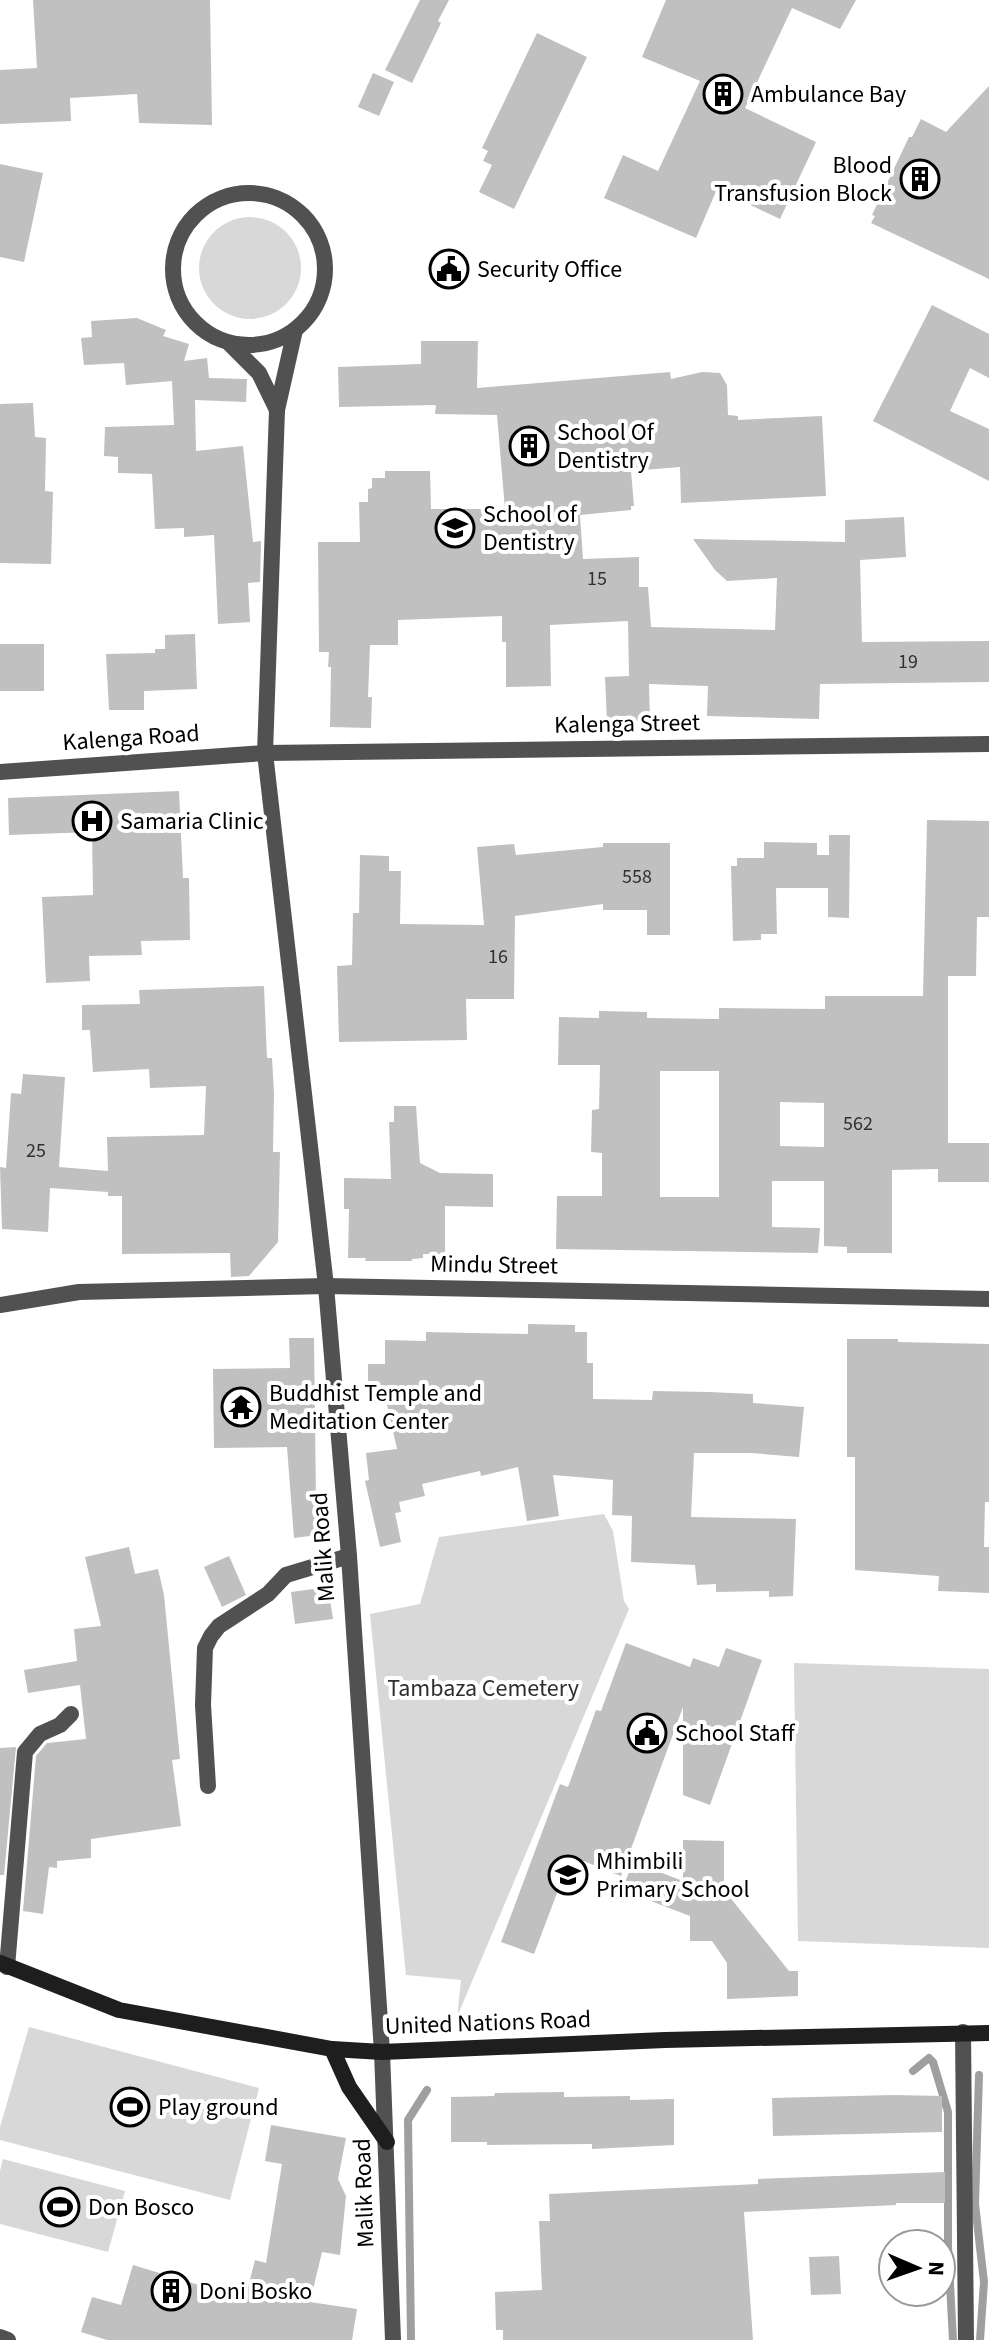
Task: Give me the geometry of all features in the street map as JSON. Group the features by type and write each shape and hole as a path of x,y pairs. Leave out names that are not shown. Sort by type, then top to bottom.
{"street":[{"path":"230,344 253,346 275,341 295,330 314,309 325,283 325,260 319,237 306,218 289,203 268,194 245,192 222,197 202,209 186,226 176,247 173,264 176,290 187,313 206,332 230,344 259,373 277,410"},
{"name":"Malik Road","path":"295,330 277,410 265,753 326,1286 349,1556 382,2052 393,2340"},
{"name":"Kalenga Street","path":"265,753 989,744"},
{"name":"Kalenga Road","path":"0,772 265,753"},
{"name":"Mindu Street","path":"0,1305 79,1292 326,1286 989,1299"},
{"path":"208,1786 203,1705 205,1648 211,1636 219,1626 268,1594 286,1575 349,1556"},
{"path":"3,1965 25,1752 40,1734 60,1725 71,1714"},
{"name":"United Nations Road","path":"3,1965 119,2010 332,2049 382,2052 665,2040 989,2033"},
{"path":"963,2032 966,2340"},
{"path":"332,2049 349,2087 387,2142"},
{"path":"0,2337 8,2340"}],"green space":[{"path":"250,217 270,221 286,232 297,248 301,268 297,288 286,304 270,315 250,319 230,315 214,304 203,288 199,268 203,248 214,232 230,221"},
{"name":"Tambaza Cemetery","path":"604,1514 613,1531 624,1601 629,1609 457,2017 461,1980 406,1975 370,1614 420,1604 439,1537"},
{"path":"794,1663 989,1669 989,1948 798,1941"},
{"name":"Play ground","path":"29,2027 259,2088 230,2200 0,2140 0,2127"},
{"name":"Don Bosco","path":"3,2159 125,2191 108,2252 0,2224 0,2171"}],"building":[{"path":"33,0 210,0 212,125 139,123 137,94 70,98 71,121 0,124 0,70 37,68"},
{"path":"420,0 449,0 412,83 385,70"},
{"path":"666,0 856,0 840,29 792,8 745,108 816,142 780,219 717,189 696,238 604,198 623,155 658,171 700,81 642,57"},
{"path":"537,33 587,57 514,209 479,192 492,165 483,161 488,151 482,148"},
{"path":"373,73 394,82 379,116 358,107"},
{"name":"Blood Transfusion Block","path":"989,86 989,279 871,223 909,137 912,137 921,119 946,132"},
{"path":"0,164 43,173 24,262 0,257"},
{"path":"932,305 989,334 989,378 970,368 950,411 989,429 989,481 873,421"},
{"path":"137,318 166,330 163,336 189,344 184,361 207,358 209,378 247,379 246,402 195,400 196,451 243,446 253,542 261,541 260,582 248,583 250,622 218,624 214,535 184,537 184,528 155,529 152,474 118,473 118,457 104,456 105,427 174,425 172,381 126,385 124,363 84,365 81,338 92,337 91,321"},
{"path":"421,341 478,341 477,388 670,372 671,379 702,372 720,373 727,385 728,415 738,416 738,420 822,416 826,496 681,503 680,467 631,471 634,506 631,510 580,515 583,559 639,557 639,587 648,587 651,627 775,630 777,578 727,581 715,570 693,539 845,542 845,520 904,517 906,557 860,560 862,642 989,641 989,682 820,684 819,719 707,716 708,686 649,684 650,720 607,722 605,677 629,676 628,621 550,625 551,686 506,687 506,642 502,642 502,616 398,620 398,645 370,645 368,697 372,697 371,728 330,727 329,652 319,652 318,542 360,542 359,502 368,502 372,478 385,478 385,471 430,471 431,509 505,509 497,415 435,414 436,405 339,407 338,367 421,364"},
{"path":"33,403 35,437 46,438 45,491 53,492 51,564 0,563 0,404"},
{"path":"195,634 197,689 144,691 144,710 109,710 106,654 155,653 155,649 165,649 165,635"},
{"path":"0,644 44,644 44,691 0,691"},
{"path":"179,791 183,878 189,878 190,940 141,941 142,955 89,956 90,981 46,983 42,897 93,895 92,832 9,835 8,798"},
{"path":"927,820 989,821 989,917 977,917 976,976 948,976 948,1143 989,1143 989,1182 938,1182 938,1169 892,1170 892,1253 847,1253 847,1247 824,1246 824,1181 772,1181 772,1227 820,1228 818,1253 556,1249 557,1196 602,1196 602,1153 591,1152 592,1110 599,1109 600,1065 558,1065 559,1017 599,1018 599,1011 647,1012 647,1018 719,1019 719,1008 825,1009 825,996 923,996","holes":["660,1071 719,1071 719,1197 660,1197","780,1102 824,1103 824,1147 780,1146"]},
{"path":"829,835 850,835 849,918 828,917 828,888 776,888 777,934 761,934 761,940 733,941 731,866 737,866 737,858 764,858 764,842 817,843 817,855 829,855"},
{"path":"603,843 670,843 670,935 647,935 647,910 603,910 603,904 515,916 514,999 466,999 467,1040 339,1042 337,966 352,965 353,913 359,913 360,855 389,856 389,871 401,871 400,924 484,925 477,847 514,844 516,855 603,847"},
{"path":"264,986 267,1058 272,1058 274,1093 273,1152 280,1152 278,1242 249,1276 231,1277 230,1253 122,1254 122,1196 108,1196 108,1192 50,1188 48,1232 2,1229 0,1167 6,1168 11,1093 21,1094 23,1074 65,1077 59,1167 108,1171 107,1137 204,1135 206,1086 150,1088 149,1069 93,1072 90,1030 82,1030 82,1005 140,1004 139,990"},
{"path":"394,1106 416,1106 420,1163 440,1173 493,1174 493,1207 445,1206 445,1254 423,1254 423,1258 412,1261 348,1258 349,1209 344,1209 344,1178 391,1179 389,1122 394,1122"},
{"path":"528,1324 575,1325 575,1332 587,1332 587,1363 593,1363 593,1399 652,1400 653,1391 709,1392 753,1394 753,1403 804,1407 799,1457 694,1453 691,1517 796,1519 793,1596 769,1597 769,1591 716,1592 716,1584 697,1585 695,1565 631,1562 632,1516 612,1515 613,1480 553,1475 559,1516 527,1521 518,1467 481,1476 480,1471 422,1484 425,1496 399,1502 401,1512 395,1513 401,1542 380,1547 365,1481 369,1480 366,1453 397,1449 386,1400 368,1400 368,1364 385,1364 385,1340 426,1341 426,1332 528,1334"},
{"path":"289,1338 314,1338 316,1502 321,1502 325,1534 294,1538 287,1447 214,1448 213,1369 290,1368"},
{"path":"847,1339 989,1344 989,1502 985,1502 984,1547 989,1547 989,1593 938,1591 939,1576 855,1570 855,1457 847,1457"},
{"path":"129,1547 135,1574 158,1569 164,1595 180,1759 172,1760 181,1826 91,1839 91,1858 57,1861 57,1868 49,1867 43,1914 23,1911 36,1756 47,1743 86,1739 80,1685 28,1693 24,1670 77,1661 74,1629 101,1626 85,1557"},
{"path":"229,1556 246,1595 222,1607 204,1567"},
{"path":"328,1587 333,1619 295,1624 291,1592"},
{"path":"626,1643 690,1667 693,1658 719,1667 726,1648 762,1660 710,1805 683,1795 683,1707 621,1876 571,1856 534,1954 501,1942 560,1784 568,1787 596,1710 601,1711"},
{"path":"16,1747 4,1875 0,1875 0,1748"},
{"path":"683,1840 724,1841 724,1890 789,1971 798,1971 798,1996 727,1999 727,1963 712,1941 690,1941 690,1916 622,1890 633,1862 683,1881"},
{"path":"564,2092 564,2097 674,2099 674,2145 592,2149 592,2144 487,2145 487,2142 451,2142 451,2097"},
{"path":"942,2096 942,2132 773,2136 772,2098"},
{"path":"271,2125 346,2138 338,2179 346,2196 340,2255 322,2252 310,2302 357,2309 352,2340 107,2340 81,2332 92,2297 121,2305 133,2265 245,2299 255,2260 266,2263 282,2164 265,2161"},
{"path":"945,2172 945,2203 744,2212 753,2340 503,2340 503,2330 496,2330 495,2292 542,2290 539,2221 550,2221 549,2194 758,2184 758,2179"},
{"path":"839,2256 841,2294 811,2295 809,2257"}],"waterway":[{"path":"913,2071 929,2058 933,2062 948,2112 948,2246 953,2340"},
{"path":"979,2075 975,2204 984,2282 980,2340"},
{"path":"411,2340 408,2120 427,2090"}],"place":[{"name":"Ambulance Bay","path":"723,94"},
{"name":"Blood Transfusion Block","path":"920,179"},
{"name":"Security Office","path":"449,269"},
{"name":"School Of Dentistry","path":"529,446"},
{"name":"School of Dentistry","path":"455,528"},
{"name":"Samaria Clinic","path":"92,821"},
{"name":"Buddhist Temple and Meditation Center","path":"241,1407"},
{"name":"School Staff","path":"647,1733"},
{"name":"Mhimbili Primary School","path":"568,1875"},
{"name":"Play ground","path":"130,2107"},
{"name":"Don Bosco","path":"60,2207"},
{"name":"Doni Bosko","path":"171,2291"}]}
